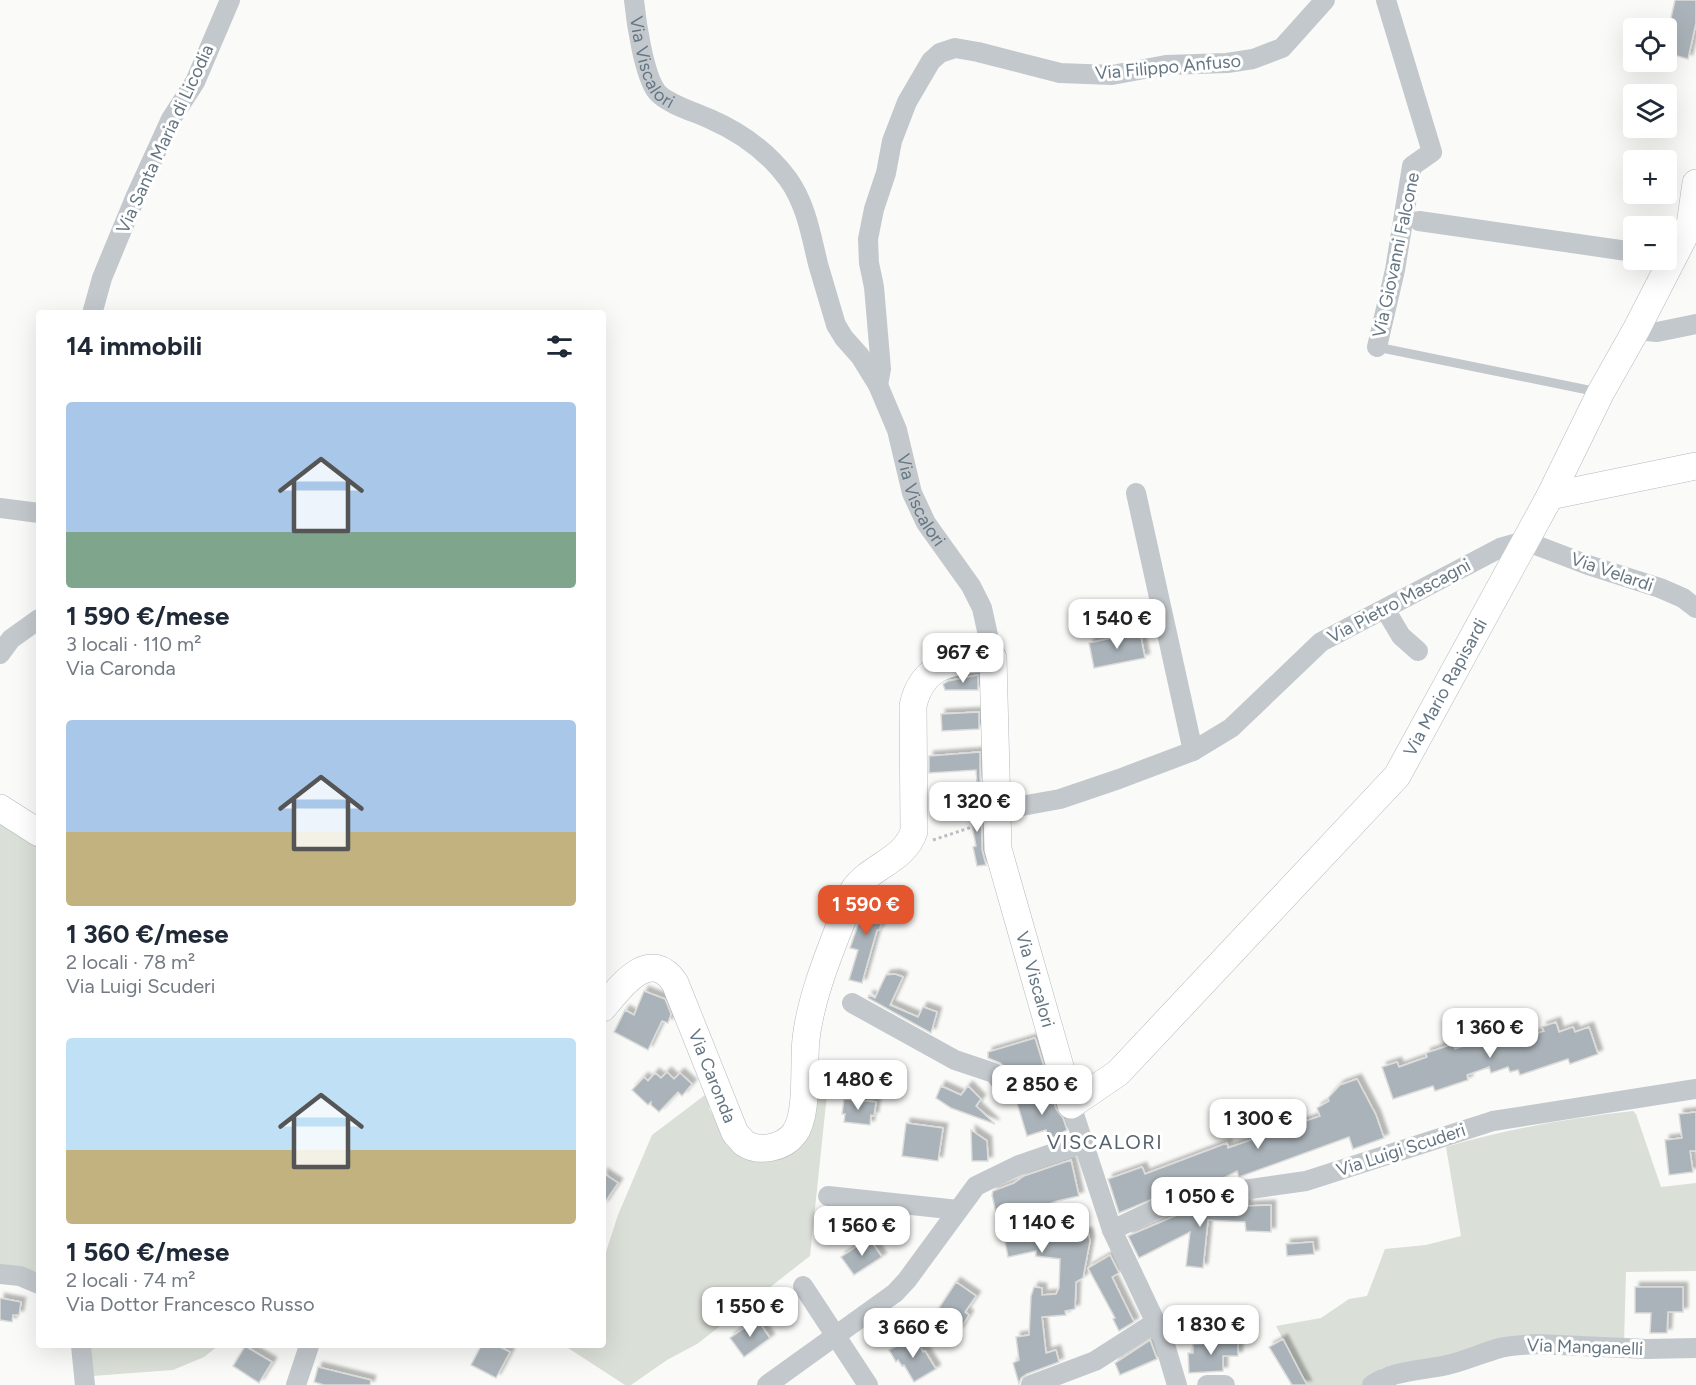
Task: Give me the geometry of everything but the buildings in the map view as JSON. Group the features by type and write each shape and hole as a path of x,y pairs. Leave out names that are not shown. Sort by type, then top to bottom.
{"street":[{"name":"Via Santa Maria di Licodia","path":"93,310 102,278 135,198 171,119 195,82 230,0"},
{"name":"Via Viscalori","path":"634,0 642,47 650,77 657,92 674,103 741,134 787,178 797,193 806,213 836,325 844,338 861,356 878,385 897,430 912,493 926,523 971,586 982,608 993,658 998,849 1071,1105"},
{"name":"Via Filippo Anfuso","path":"878,385 881,369 868,239 892,141 907,102 931,61 940,53 955,48 1060,73 1112,75 1186,63 1227,63 1253,59 1282,48 1325,0"},
{"name":"Via Giovanni Falcone","path":"1377,347 1395,270 1412,166 1432,152 1386,0"},
{"name":"Via Mario Rapisardi","path":"1677,246 1690,225 1696,183"},
{"path":"1419,221 1623,250"},
{"name":"Via Mario Rapisardi","path":"1071,1105 1118,1073 1397,776 1550,496 1601,392 1636,330 1664,270"},
{"path":"1636,330 1658,332 1696,324"},
{"path":"1550,496 1696,466"},
{"path":"1136,493 1192,752"},
{"path":"0,508 36,513"},
{"name":"Via Pietro Mascagni","path":"996,815 1005,809 1060,799 1192,752 1232,728 1321,642 1500,548 1525,541"},
{"name":"Via Velardi","path":"1525,541 1588,565 1660,588 1683,598 1696,608"},
{"path":"1385,609 1401,636 1418,651"},
{"path":"0,654 11,639 36,621"},
{"path":"911,842 914,831 913,706 916,692 924,679 936,669 966,660 993,658"},
{"path":"0,808 36,831"},
{"name":"Via Caronda","path":"606,1004 623,984 639,971 659,968 668,972 675,983 735,1133 744,1143 753,1147 765,1148 787,1141 794,1134 802,1115 806,1038 814,1000 853,891 864,878 904,850 911,842"},
{"path":"852,1003 955,1060 994,1073 1010,1093 1064,1077 1118,1073"},
{"name":"Via Luigi Scuderi","path":"1112,1230 1193,1195 1306,1181 1493,1121 1696,1089"},
{"path":"1071,1105 1112,1230 1163,1338 1177,1385"},
{"path":"767,1385 895,1293 976,1186 1019,1165 1083,1143"},
{"path":"828,1196 958,1210"},
{"path":"0,1274 20,1276 36,1283"},
{"path":"803,1286 868,1385"},
{"path":"1031,1385 1095,1361 1156,1322"},
{"name":"Via Manganelli","path":"1372,1385 1384,1377 1395,1374 1446,1366 1500,1348 1520,1345 1647,1349 1696,1348"},
{"path":"81,1348 85,1385"},
{"path":"296,1385 308,1348"},
{"path":"1207,1385 1225,1385"}],"lane":[{"path":"1377,347 1601,392"}],"path":[{"path":"911,842 925,843 996,815"}],"shaded area":[{"path":"0,817 36,840 36,1272 0,1267"},
{"path":"813,1078 843,1080 834,1093 827,1094 810,1256 697,1344 667,1360 631,1385 625,1385 568,1348 606,1348 606,1252 618,1215 652,1135 709,1092 713,1102 709,1108 712,1114 718,1116 770,1156"},
{"path":"1633,1111 1661,1187 1696,1183 1696,1271 1626,1272 1624,1342 1451,1357 1382,1368 1367,1378 1362,1385 1307,1385 1276,1326 1321,1318 1349,1299 1367,1296 1385,1249 1426,1245 1461,1236 1446,1147 1538,1125"},
{"path":"85,1348 215,1348 204,1357 173,1370 92,1376"}],"district":[{"name":"VISCALORI","path":"1105,1142"}]}
